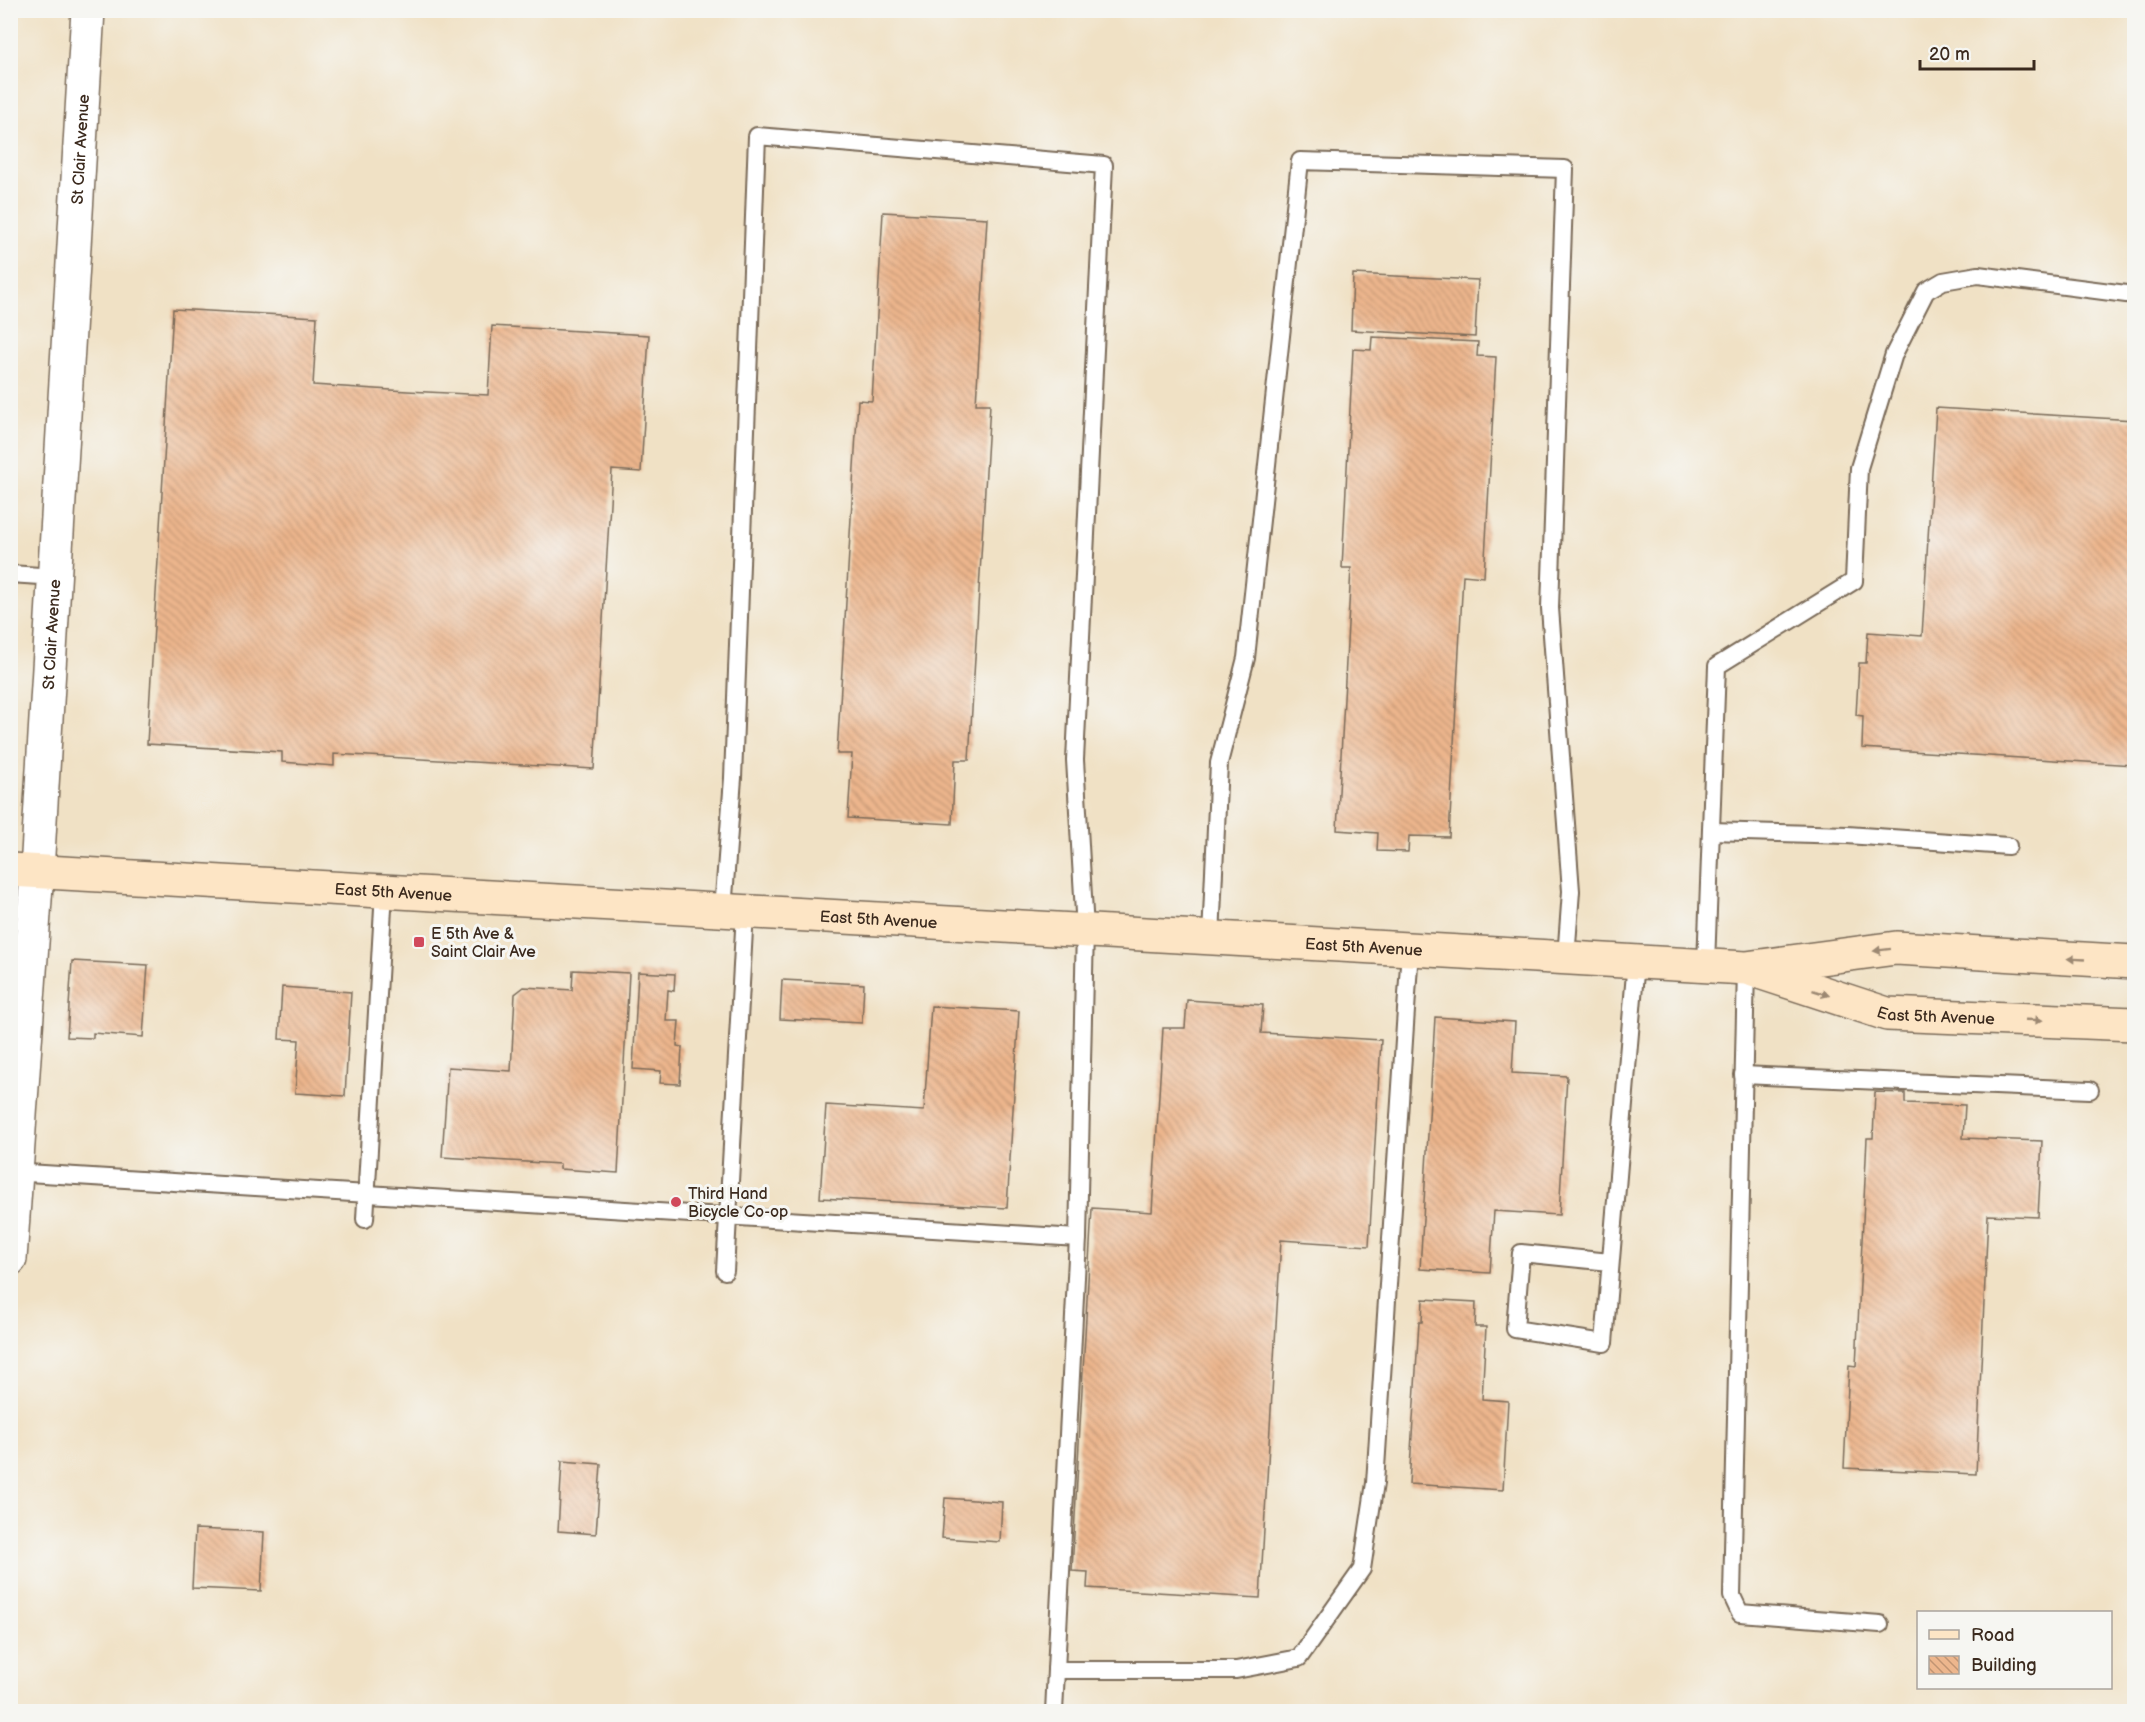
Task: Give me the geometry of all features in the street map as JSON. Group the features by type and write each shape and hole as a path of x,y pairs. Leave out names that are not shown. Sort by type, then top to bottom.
{"main road":[{"name":"East 5th Avenue","path":"24,871 1746,968 1896,948 2134,962"},
{"name":"East 5th Avenue","path":"1746,968 1887,1014 2134,1024"}],"street":[{"name":"St Clair Avenue","path":"10,1259 24,871 55,577 88,10"}],"lane":[{"path":"725,1271 734,911 733,778 757,136 1104,165 1076,760 1085,930 1078,1238 1054,1712"},
{"path":"1210,937 1219,763 1246,657 1299,161 1565,169 1550,608 1571,891 1566,958"},
{"path":"1706,965 1718,666 1854,581 1859,468 1894,354 1926,291 1942,281 1978,275 2134,295"},
{"path":"10,574 55,577"},
{"path":"1711,831 1847,835 2008,846"},
{"path":"365,1219 384,891"},
{"path":"1056,1670 1236,1670 1299,1658 1362,1569 1375,1483 1410,949"},
{"path":"1610,1262 1521,1253 1515,1329 1604,1343 1636,961"},
{"path":"1746,968 1732,1596 1740,1613 1880,1624"},
{"path":"1743,1075 2090,1090"},
{"path":"14,1172 1078,1238"}],"building":[{"path":"883,212 987,218 976,404 990,404 969,760 955,760 952,824 848,818 852,754 837,754 858,400 872,401"},
{"path":"1353,274 1478,280 1475,337 1351,330"},
{"path":"173,309 317,317 313,385 407,391 488,395 492,326 649,335 641,472 612,470 594,769 334,754 334,766 282,762 282,752 147,744"},
{"path":"1372,337 1478,342 1477,356 1496,357 1484,577 1463,575 1449,837 1409,836 1408,852 1377,851 1378,833 1337,830 1351,568 1342,568 1353,349 1371,350"},
{"path":"1936,408 2134,420 2134,765 1862,748 1863,716 1856,715 1859,663 1866,663 1868,632 1922,636"},
{"path":"72,961 148,965 143,1037 93,1033 93,1038 67,1037"},
{"path":"573,970 629,973 618,1173 560,1169 560,1164 442,1157 448,1067 511,1071 515,994 524,987 572,990"},
{"path":"638,972 675,974 674,991 668,990 666,1021 679,1021 677,1046 682,1047 680,1084 660,1083 661,1071 633,1069"},
{"path":"782,980 864,984 862,1023 780,1019"},
{"path":"282,987 351,992 345,1096 295,1093 299,1040 279,1039"},
{"path":"1187,1000 1263,1005 1261,1033 1381,1040 1369,1246 1281,1240 1260,1598 1087,1588 1088,1572 1072,1571 1092,1208 1152,1212 1163,1028 1185,1028"},
{"path":"931,1006 1019,1011 1007,1208 820,1198 826,1105 924,1111"},
{"path":"1435,1017 1515,1022 1512,1073 1567,1076 1559,1215 1494,1211 1490,1273 1420,1269"},
{"path":"1875,1092 1905,1093 1905,1103 1965,1105 1963,1138 2042,1141 2038,1217 1988,1215 1976,1474 1844,1468 1849,1365 1856,1366 1867,1138 1873,1138"},
{"path":"1423,1299 1476,1302 1475,1327 1486,1327 1482,1399 1508,1401 1503,1490 1409,1484 1419,1322 1422,1322"},
{"path":"562,1461 601,1464 596,1534 558,1531"},
{"path":"945,1498 1002,1502 1000,1542 942,1538"},
{"path":"195,1529 264,1532 261,1591 192,1588"}],"place":[{"name":"E 5th Ave & Saint Clair Ave","path":"419,942"},
{"name":"Third Hand Bicycle Co-op","path":"676,1202"}]}
